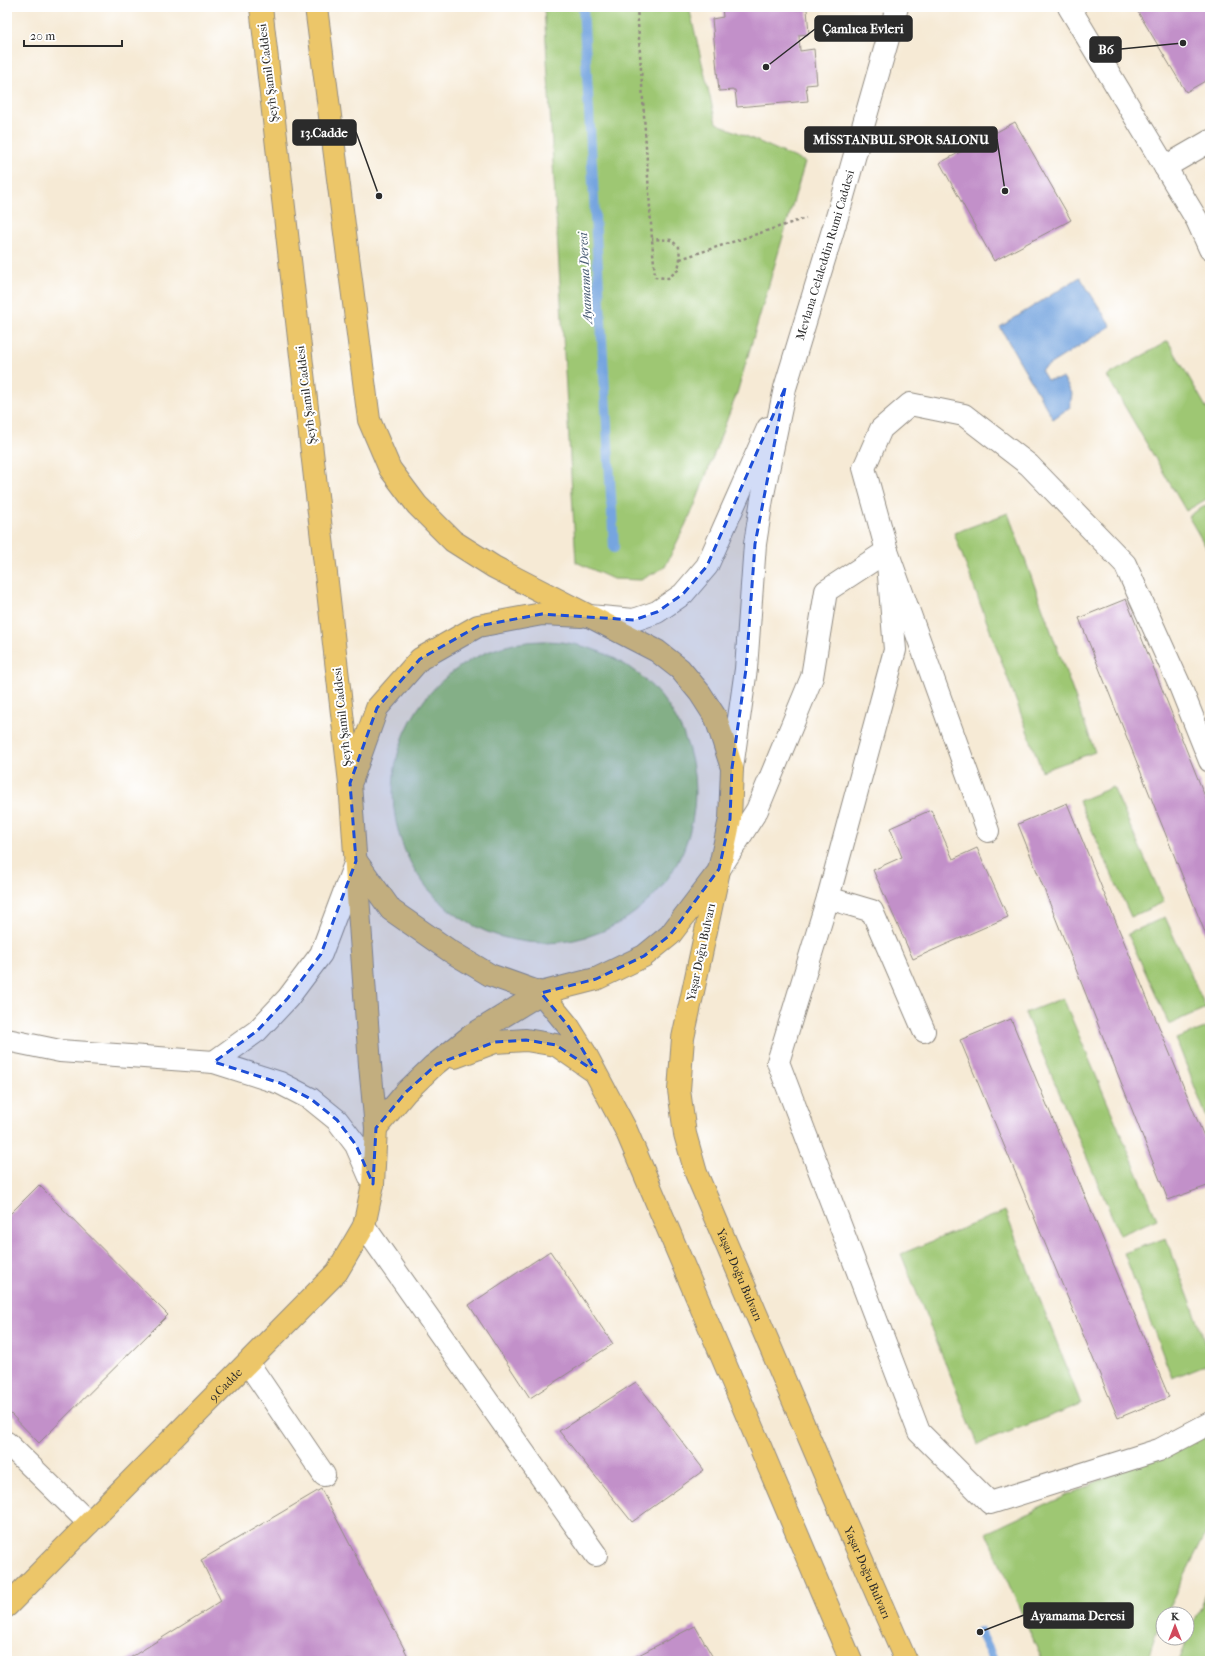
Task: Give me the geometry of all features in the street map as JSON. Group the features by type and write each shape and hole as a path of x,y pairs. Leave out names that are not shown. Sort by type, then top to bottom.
{"main road":[{"name":"Şeyh Şamil Caddesi","path":"261,7 350,783 356,862"},
{"path":"316,7 369,420 390,469 417,505 453,541 494,567 589,616"},
{"path":"350,783 377,708 420,659 478,626 542,614 589,616"},
{"name":"Yaşar Doğu Bulvarı","path":"589,616 657,651 680,669 700,693 716,718 732,768 730,819 683,1038 679,1090 685,1134 699,1180 906,1661"},
{"path":"356,862 391,910 450,952 490,975 541,993 569,1027 596,1072 626,1130 851,1661"},
{"name":"9.Cadde","path":"7,1606 337,1272 364,1226 373,1184 376,1128 370,1065 356,862"},
{"path":"376,1128 406,1092 437,1064 472,1036 541,993 596,979 644,956 670,935 719,869"},
{"path":"437,1064 495,1042 526,1040 556,1045 596,1072"}],"street":[{"name":"Mevlana Celaleddin Rumi Caddesi","path":"785,388 840,207 897,7"},
{"path":"1069,7 1197,220 1210,249"},
{"path":"1165,167 1210,140"},
{"path":"589,616 634,620 657,612 683,594 707,566 785,388"},
{"path":"732,768 746,668 756,537 762,499 785,388"},
{"path":"988,831 887,551 864,468 881,429 910,404 964,415 1029,465 1124,564 1180,686 1210,761"},
{"path":"719,869 757,810 812,677 826,591 887,551"},
{"path":"887,551 895,650 828,898 778,1062 920,1432 990,1503 1159,1450 1210,1423"},
{"path":"214,1062 257,1031 288,998 321,954 356,862"},
{"path":"828,898 872,911 924,1031"},
{"path":"7,1040 60,1051 214,1062 280,1083 311,1099 337,1120 356,1145 373,1184"},
{"path":"364,1226 596,1555"},
{"path":"248,1363 324,1475"},
{"path":"7,1443 89,1523"}],"path":[{"path":"637,7 652,239 655,277 668,278 678,270 680,259 679,247 671,240 652,239"},
{"path":"680,259 840,207"}],"highlighted area":[{"path":"785,388 755,544 746,669 732,768 730,819 719,869 670,935 644,956 596,979 541,993 569,1027 596,1072 556,1045 526,1040 495,1042 437,1064 406,1092 376,1128 373,1184 356,1145 337,1120 311,1099 280,1083 214,1062 257,1031 288,998 321,954 356,861 350,783 377,708 420,659 478,626 542,614 634,620 657,612 683,594 707,566"}],"green space":[{"path":"544,7 689,7 716,123 805,162 737,393 694,507 665,567 641,580 613,579 576,562"},
{"path":"1168,341 1210,414 1210,497 1186,511 1107,376"},
{"path":"1210,503 1210,554 1188,516"},
{"path":"1008,513 1095,752 1042,771 954,533"},
{"path":"529,641 559,641 588,647 602,652 628,666 651,685 661,696 670,708 684,734 689,748 695,777 695,807 689,836 684,850 670,876 651,899 628,918 602,932 588,937 559,943 529,943 500,937 486,932 460,918 437,899 427,888 418,876 404,850 399,836 393,807 393,777 399,748 404,734 418,708 437,685 448,675 460,666 486,652 500,647"},
{"path":"1113,787 1164,902 1131,917 1079,801"},
{"path":"1165,917 1206,1008 1169,1024 1128,934"},
{"path":"1063,998 1157,1219 1120,1235 1025,1013"},
{"path":"1210,1026 1210,1126 1176,1039"},
{"path":"1005,1211 1081,1404 978,1444 901,1254"},
{"path":"1166,1238 1210,1353 1210,1363 1172,1378 1124,1253"},
{"path":"1210,1429 1210,1525 1169,1606 1155,1606 1155,1637 1147,1661 1043,1661 986,1533"},
{"path":"1210,1584 1210,1661 1179,1661 1185,1646 1195,1646 1195,1621"}],"water":[{"path":"1080,277 1111,326 1041,370 1047,380 1063,378 1072,393 1070,407 1053,419 1000,327"}],"building":[{"path":"722,7 796,7 796,10 807,9 809,34 799,35 800,51 814,49 817,84 806,85 808,101 737,107 735,90 719,91 712,19 723,17"},
{"path":"1135,7 1210,7 1210,85 1207,80 1186,92"},
{"path":"1015,122 1071,220 994,261 940,163"},
{"path":"1126,599 1210,809 1210,945 1079,618"},
{"path":"1067,803 1210,1151 1210,1185 1168,1200 1018,824"},
{"path":"931,810 953,859 977,848 1008,917 913,959 873,870 902,857 890,828"},
{"path":"1011,1019 1169,1397 1118,1418 960,1040"},
{"path":"39,1185 168,1315 39,1443 7,1410 7,1217"},
{"path":"550,1251 613,1344 530,1398 469,1305"},
{"path":"636,1382 704,1470 632,1522 559,1431"},
{"path":"321,1489 410,1660 125,1661 221,1601 201,1560"},
{"path":"695,1626 715,1661 627,1661"}],"waterway":[{"name":"Ayamama Deresi","path":"583,7 614,548"},
{"name":"Ayamama Deresi","path":"980,1632 994,1661"}],"place":[{"name":"B6","path":"1183,43"},
{"name":"Çamlıca Evleri","path":"766,67"},
{"name":"MİSSTANBUL SPOR SALONU","path":"1005,191"},
{"name":"13.Cadde","path":"379,196"},
{"name":"Ayamama Deresi","path":"980,1632"}]}
